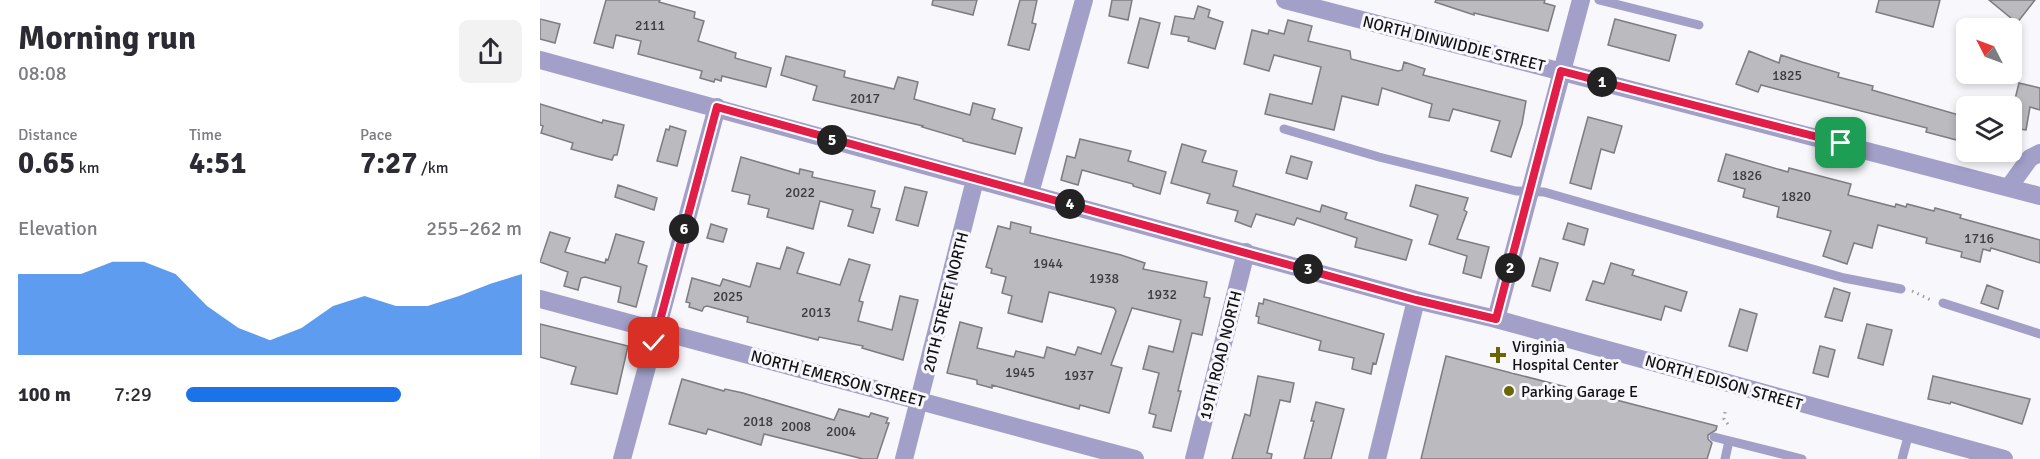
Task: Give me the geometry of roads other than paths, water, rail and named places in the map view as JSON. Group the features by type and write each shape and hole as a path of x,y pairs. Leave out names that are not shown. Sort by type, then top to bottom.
{"street":[{"path":"1030,193 1084,0"},
{"name":"NORTH DINWIDDIE STREET","path":"1285,0 2040,196"},
{"path":"1496,319 1581,0"},
{"name":"NORTH EDISON STREET","path":"540,60 2004,459"},
{"path":"622,459 717,107"},
{"path":"2009,187 2030,158 2040,153"},
{"name":"20TH STREET NORTH","path":"904,459 975,180"},
{"name":"19TH ROAD NORTH","path":"1194,459 1246,252"},
{"name":"NORTH EMERSON STREET","path":"540,299 1135,459"},
{"path":"1377,459 1416,300"}],"lane":[{"path":"1599,0 1699,25"},
{"path":"1284,129 1379,157 1516,191 1544,192 1844,278 1901,289"},
{"path":"1943,303 2040,334"},
{"path":"1902,459 1909,433"},
{"path":"1714,437 1802,459"},
{"path":"1725,459 1729,441"}],"place":[{"name":"Virginia Hospital Center","path":"1498,355"},
{"name":"Parking Garage E","path":"1509,391"}]}
